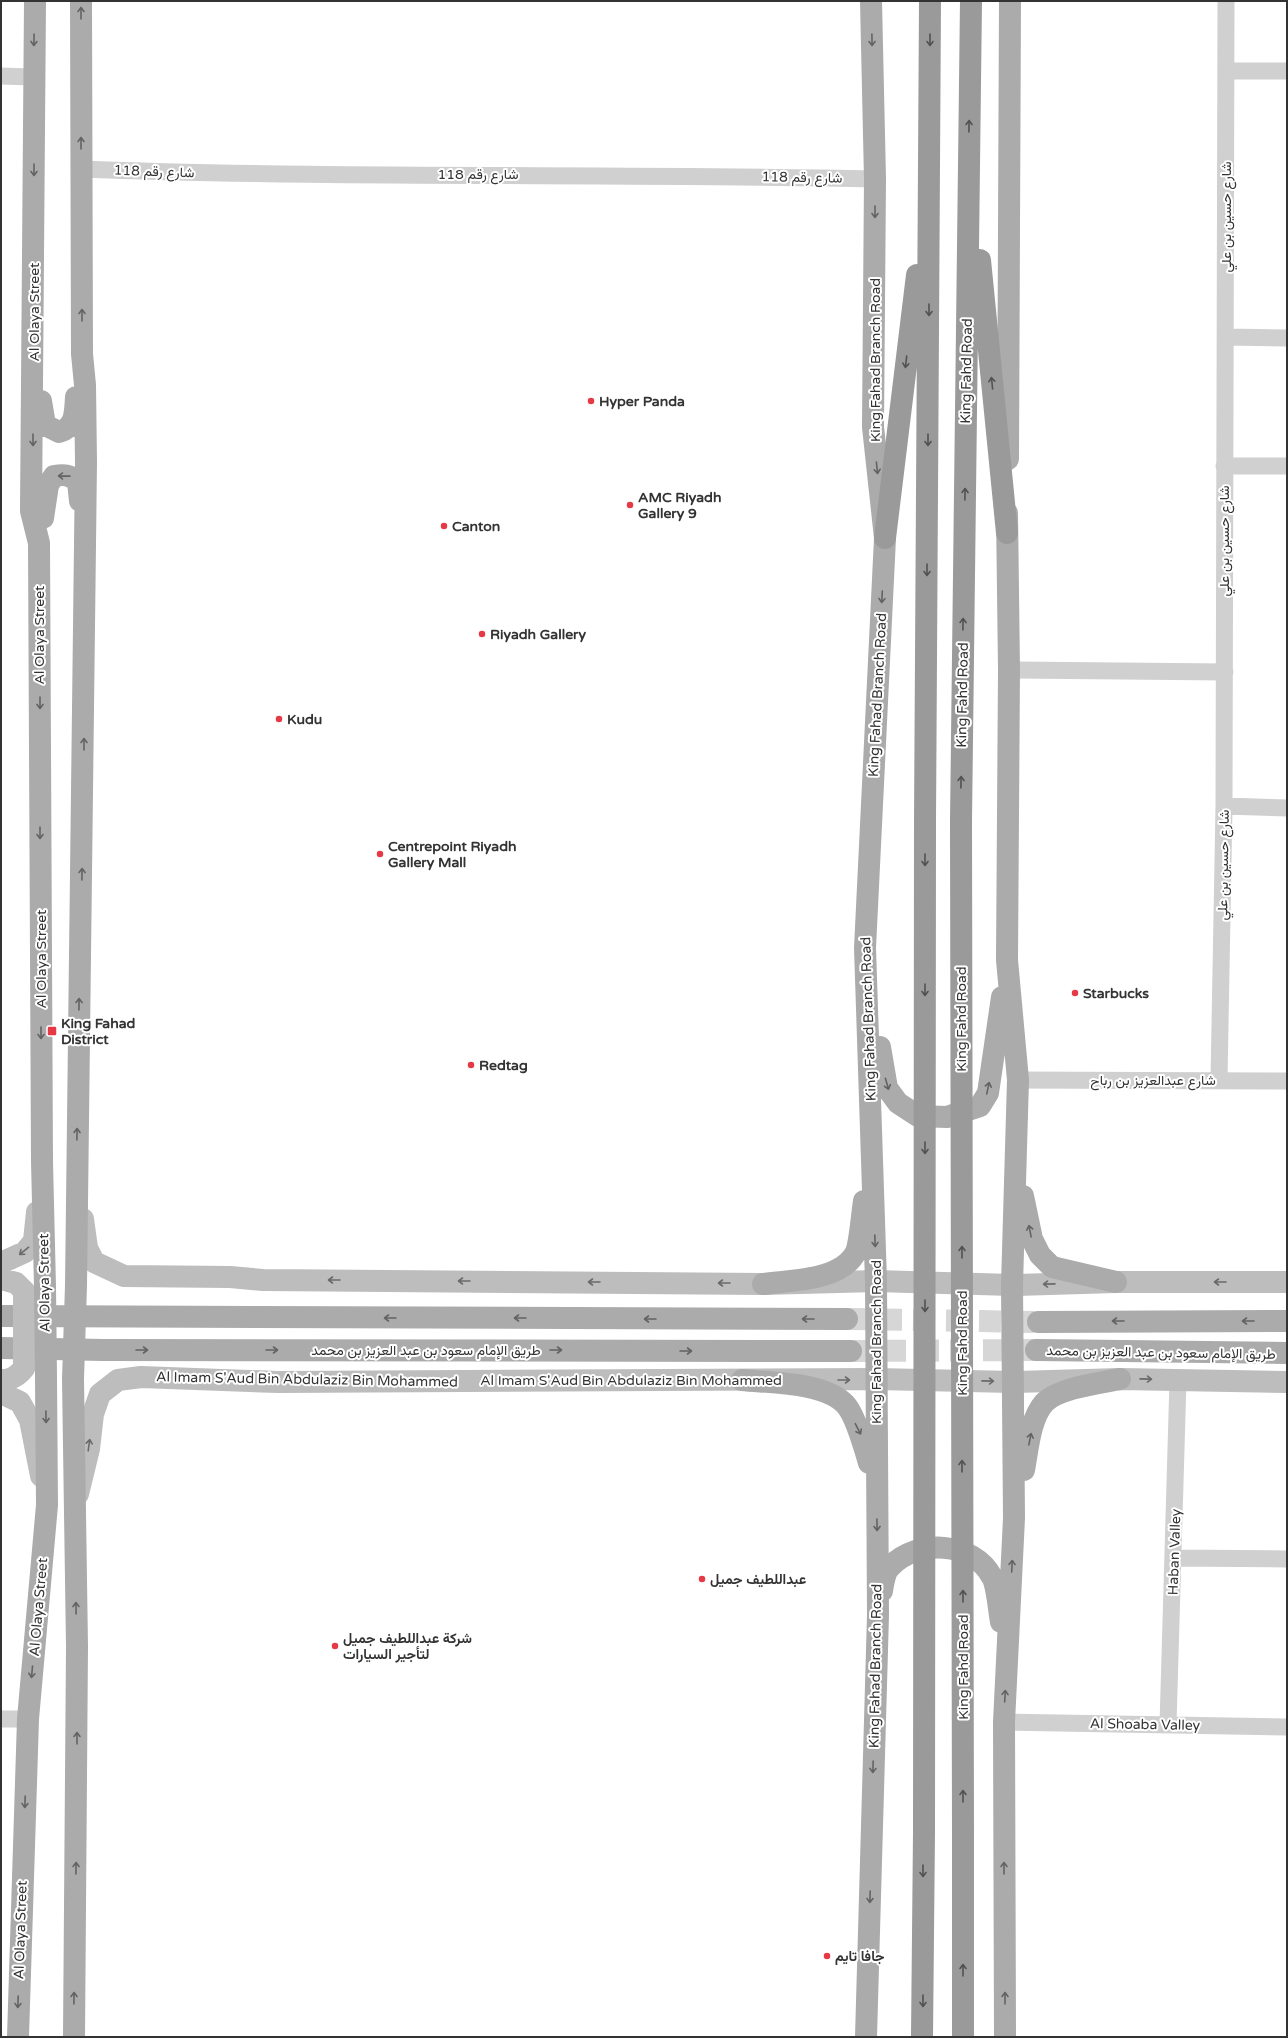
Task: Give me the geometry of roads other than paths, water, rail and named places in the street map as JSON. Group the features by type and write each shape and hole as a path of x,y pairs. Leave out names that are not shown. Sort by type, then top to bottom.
{"highway":[{"path":"922,2037 930,1"},
{"name":"King Fahd Road","path":"963,2037 961,821 971,1"},
{"path":"969,153 1007,534"},
{"path":"885,538 930,171"}],"main road":[{"name":"Al Olaya Street","path":"18,2034 28,1719 47,1505 46,1378 34,1289 42,1161 39,543 31,511 34,351 35,1"},
{"path":"74,2036 77,1654 73,1379 76,1285 76,1168 83,822 86,446 85,386 82,354 81,1"},
{"name":"King Fahad Branch Road","path":"866,2037 878,1615 876,1494 876,1281 866,963 885,538 873,427 875,179 871,1"},
{"path":"1005,2037 1004,1722 1014,1518 1012,1285 1018,1080 1007,960 1009,670 1007,534 1010,1"},
{"path":"34,351 45,425 59,432 67,429 74,421 82,354"},
{"path":"39,543 48,485 54,476 64,474 71,476 78,482 85,546"},
{"path":"866,963 887,1088 898,1103 918,1116 947,1117 980,1106 988,1093 1007,960"},
{"path":"763,1284 831,1274 847,1265 856,1251 872,1146"},
{"path":"1015,1156 1032,1239 1040,1255 1052,1267 1116,1282"},
{"path":"1,1316 847,1320"},
{"name":"طريق الإمام سعود بن عبد العزيز بن محمد","path":"1038,1322 1287,1321"},
{"name":"طريق الإمام سعود بن عبد العزيز بن محمد","path":"1,1348 103,1350 851,1351"},
{"name":"طريق الإمام سعود بن عبد العزيز بن محمد","path":"1036,1350 1287,1353"},
{"path":"1014,1518 1032,1426 1045,1403 1062,1392 1120,1379"},
{"path":"742,1380 820,1388 845,1404 863,1438 876,1494"},
{"path":"878,1615 883,1584 889,1567 905,1555 924,1548 943,1547 962,1552 979,1562 992,1577 1008,1654"}],"street":[{"name":"شارع حسين بن علي","path":"1219,1080 1225,672 1224,466 1226,337 1226,1"},
{"path":"1226,71 1287,71"},
{"path":"1,76 34,77"},
{"name":"شارع رقم 118","path":"82,169 196,173 748,176 875,179"},
{"path":"1226,337 1287,338"},
{"path":"1224,466 1287,466"},
{"path":"1009,670 1225,672"},
{"path":"1224,806 1287,808"},
{"name":"شارع عبدالعزيز بن رباح","path":"1018,1080 1287,1081"},
{"path":"1,1263 25,1252 34,1241 42,1161"},
{"path":"76,1168 87,1248 94,1262 124,1276 230,1277 279,1280 763,1284 876,1281 1012,1285 1116,1282 1287,1282"},
{"path":"1,1279 34,1289 24,1368 19,1375 1,1380"},
{"name":"Al Imam S'Aud Bin Abdulaziz Bin Mohammed","path":"74,1511 89,1449 92,1414 100,1394 118,1380 141,1377 278,1382 876,1379 1013,1382 1120,1379 1287,1382"},
{"name":"Haban Valley","path":"1168,1725 1178,1380"},
{"path":"1,1393 20,1402 30,1420 47,1505"},
{"path":"1174,1558 1287,1559"},
{"path":"1,1719 28,1719"},
{"name":"Al Shoaba Valley","path":"1004,1722 1287,1727"}],"tunnel":[{"path":"847,1319 1038,1322"},
{"path":"851,1351 1036,1350"}],"place":[{"name":"Hyper Panda","path":"591,401"},
{"name":"AMC Riyadh Gallery 9","path":"630,505"},
{"name":"Canton","path":"444,526"},
{"name":"Riyadh Gallery","path":"482,634"},
{"name":"Kudu","path":"279,719"},
{"name":"Centrepoint Riyadh Gallery Mall","path":"380,854"},
{"name":"Starbucks","path":"1075,993"},
{"name":"King Fahad District","path":"52,1031"},
{"name":"Redtag","path":"471,1065"},
{"name":"عبداللطيف جميل","path":"702,1579"},
{"name":"شركة عبداللطيف جميل لتأجير السيارات","path":"335,1646"},
{"name":"جافا تايم","path":"827,1956"}]}
